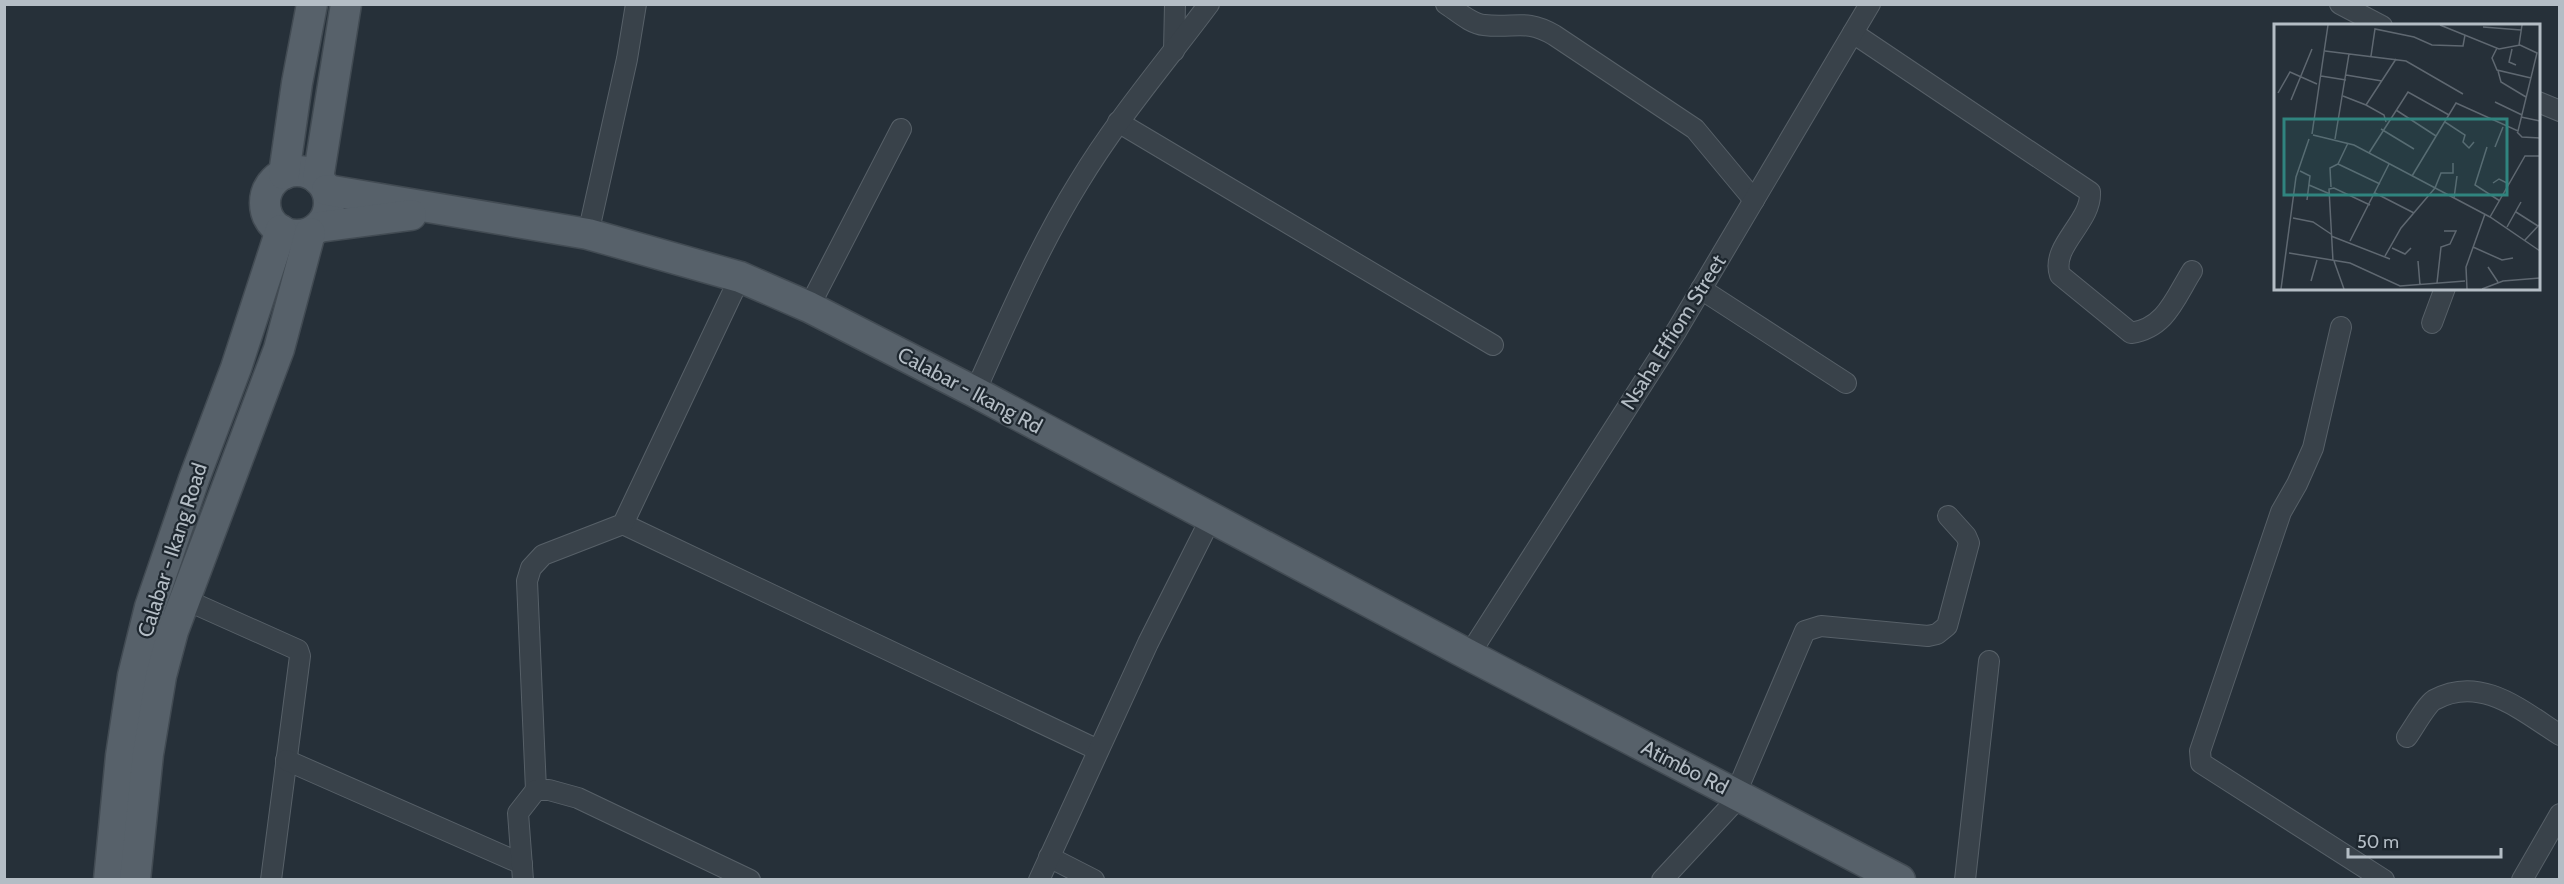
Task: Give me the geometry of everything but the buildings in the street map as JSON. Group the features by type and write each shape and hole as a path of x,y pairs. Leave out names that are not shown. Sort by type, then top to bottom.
{"main road":[{"path":"284,174 297,83 312,4"},
{"path":"322,184 305,172 284,174 272,183 265,201 270,220 280,230 295,235 314,230 329,210 322,184 346,4"},
{"name":"Calabar - Ikang Rd","path":"322,184 440,211 588,234 740,277 809,307 975,392 1469,655"},
{"name":"Calabar - Ikang Rd","path":"314,230 440,211"},
{"name":"Calabar - Ikang Road","path":"109,879 121,756 133,676 150,607 194,479 240,357 280,230"},
{"name":"Calabar - Ikang Road","path":"135,879 148,754 161,676 184,598 279,349 314,230"},
{"name":"Atimbo Rd","path":"1469,655 1900,879"}],"street":[{"path":"588,234 627,59 636,4"},
{"path":"1174,51 1175,4"},
{"path":"975,392 1028,275 1078,183 1118,122 1209,4"},
{"path":"1446,4 1483,26 1524,24 1539,26 1554,35 1695,129 1754,200"},
{"name":"Nsaha Effiom Street","path":"1469,655 1701,289 1870,4"},
{"path":"2340,4 2378,24"},
{"path":"1853,33 2090,192 2091,203 2060,255 2057,266 2060,275 2131,333 2146,331 2164,316 2192,271"},
{"path":"2540,103 2559,111"},
{"path":"1118,122 1493,345"},
{"path":"809,307 901,129"},
{"path":"286,760 522,872 518,813 536,790 528,581 531,568 543,555 623,524 740,277"},
{"path":"1701,289 1846,383"},
{"path":"2432,323 2444,290"},
{"path":"2341,327 2313,448 2282,513 2200,751 2201,763 2384,879"},
{"path":"1662,879 1738,794 1805,631 1821,626 1928,636 1937,634 1947,626 1969,543 1966,536 1948,516"},
{"path":"1039,879 1148,643 1211,518"},
{"path":"623,524 1098,750"},
{"path":"184,598 298,650 300,656 271,879"},
{"path":"1965,879 1989,661"},
{"path":"2407,737 2432,701 2452,694 2475,691 2495,695 2559,735"},
{"path":"536,790 549,790 578,798 750,879"},
{"path":"2522,879 2559,813"},
{"path":"1049,857 1094,879"}]}
